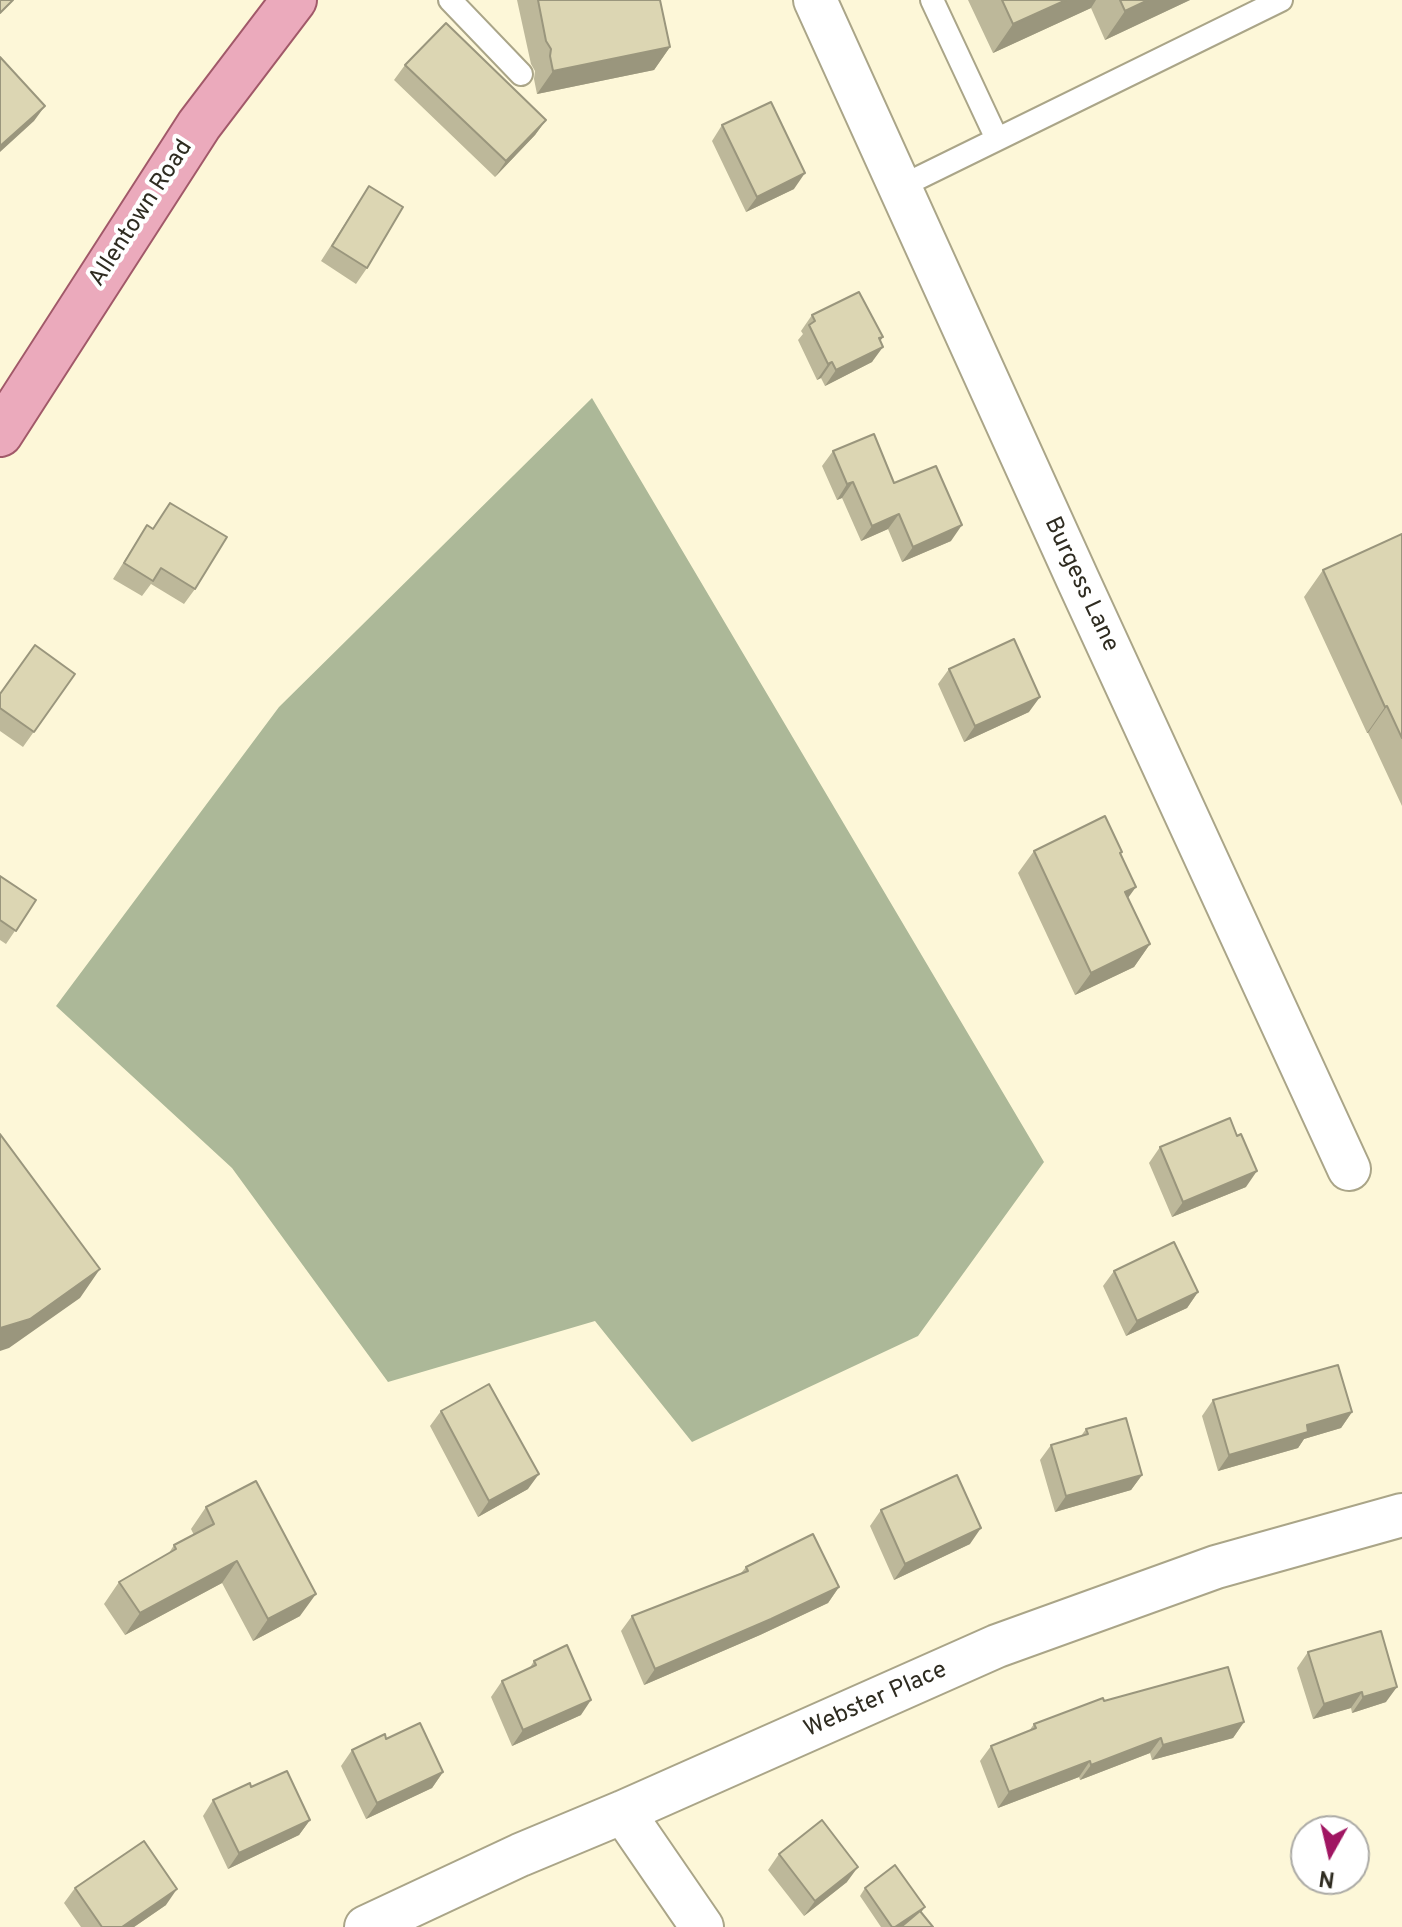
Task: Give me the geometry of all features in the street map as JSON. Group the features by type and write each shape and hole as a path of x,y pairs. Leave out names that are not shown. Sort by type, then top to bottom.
{"main road":[{"name":"Allentown Road","path":"0,434 199,125 294,0"}],"street":[{"name":"Burgess Lane","path":"815,0 1349,1169"},
{"name":"Webster Place","path":"366,1927 520,1855 997,1646 1216,1567 1402,1515"},
{"path":"623,1812 702,1927"}],"lane":[{"path":"450,0 521,74"},
{"path":"932,0 997,139"},
{"path":"900,187 1281,0"}],"green space":[{"path":"592,398 1044,1162 918,1336 692,1442 595,1321 388,1382 232,1168 56,1006 279,707"}],"building":[{"path":"0,0 13,0 0,13"},
{"path":"538,0 660,0 670,47 553,71 551,49 546,41"},
{"path":"1002,0 1066,0 1013,24"},
{"path":"1120,0 1148,0 1125,11"},
{"path":"446,23 546,120 506,161 405,65"},
{"path":"0,57 45,106 0,146"},
{"path":"771,102 805,173 757,197 722,125"},
{"path":"369,186 403,207 367,268 332,246"},
{"path":"859,292 883,337 879,338 883,347 836,370 832,362 828,364 809,325 815,321 812,315"},
{"path":"874,434 894,483 936,466 962,525 913,547 899,514 872,526 853,482 847,484 833,451"},
{"path":"170,503 227,537 195,589 161,568 153,581 124,563 147,525 153,529"},
{"path":"1402,534 1402,738 1323,570"},
{"path":"1014,639 1040,697 975,726 949,669"},
{"path":"35,645 75,674 34,732 0,708 0,694"},
{"path":"1105,816 1136,887 1125,892 1150,944 1091,973 1034,851"},
{"path":"0,876 36,900 16,931 0,920"},
{"path":"1230,1118 1237,1136 1241,1134 1257,1171 1183,1202 1160,1147"},
{"path":"0,1134 100,1269 30,1319 0,1328"},
{"path":"1174,1242 1198,1292 1137,1321 1114,1271"},
{"path":"1338,1365 1352,1412 1307,1425 1308,1432 1229,1455 1213,1400"},
{"path":"489,1384 539,1474 489,1501 441,1411"},
{"path":"1126,1418 1142,1475 1066,1496 1051,1445 1088,1434 1086,1429"},
{"path":"957,1475 981,1528 905,1564 881,1510"},
{"path":"256,1481 316,1594 268,1619 237,1561 140,1613 119,1582 176,1549 174,1545 214,1524 206,1507"},
{"path":"813,1534 839,1587 655,1669 632,1616 748,1571 746,1567"},
{"path":"1381,1631 1397,1687 1363,1697 1362,1692 1324,1704 1308,1652"},
{"path":"567,1645 591,1700 523,1730 502,1681 536,1665 534,1661"},
{"path":"1228,1667 1244,1722 1163,1745 1161,1738 1009,1792 991,1746 1036,1728 1034,1724 1103,1698 1104,1701"},
{"path":"420,1723 443,1772 377,1803 352,1750 385,1734 386,1739"},
{"path":"287,1771 310,1820 239,1853 213,1800"},
{"path":"822,1820 858,1867 815,1901 779,1854"},
{"path":"144,1841 177,1889 122,1927 102,1927 75,1888"},
{"path":"895,1865 925,1907 892,1927 865,1888"},
{"path":"920,1911 933,1927 901,1927"}]}
